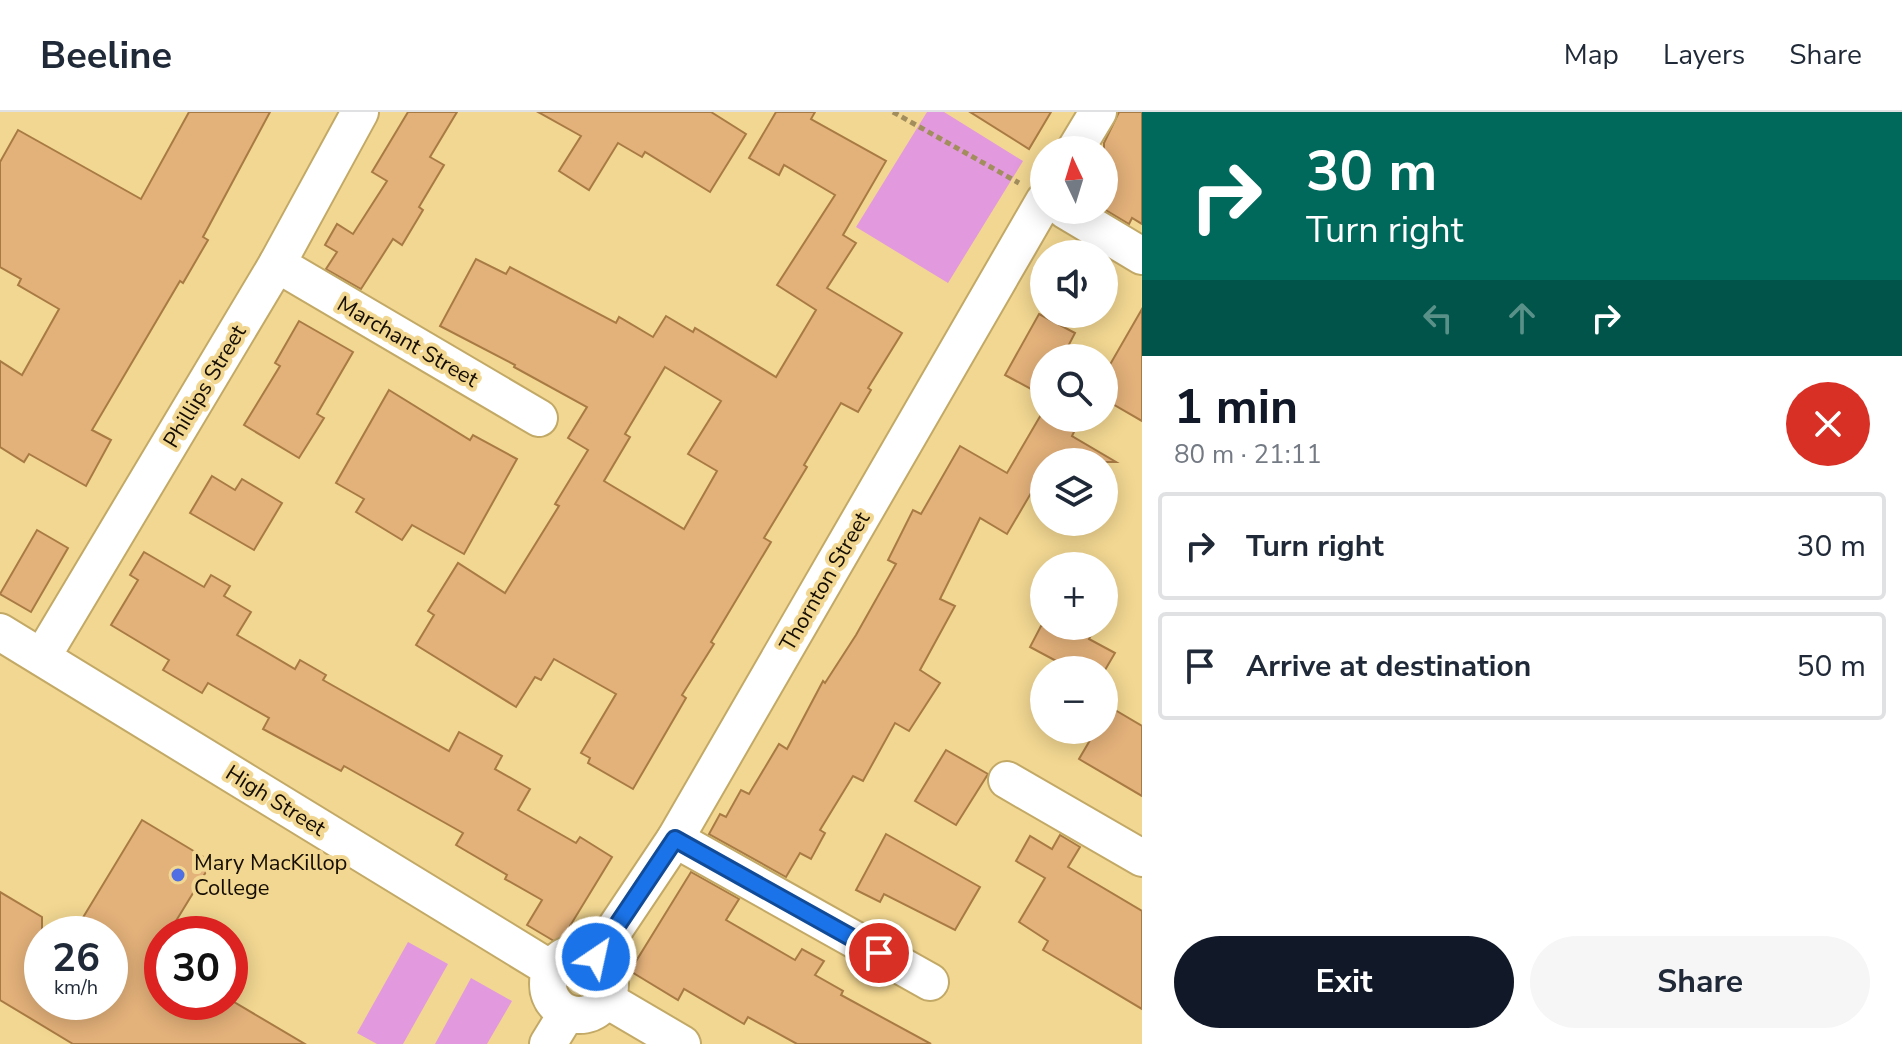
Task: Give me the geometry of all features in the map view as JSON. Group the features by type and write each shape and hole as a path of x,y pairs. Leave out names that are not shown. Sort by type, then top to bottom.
{"street":[{"name":"Phillips Street","path":"42,657 277,264 360,112"},
{"path":"1083,136 1098,112"},
{"name":"Thornton Street","path":"596,957 675,839 1030,201"},
{"path":"1088,224 1142,256"},
{"name":"Marchant Street","path":"277,264 539,418"},
{"name":"High Street","path":"0,632 551,969"},
{"path":"1007,780 1142,858"},
{"path":"675,839 930,982"},
{"path":"576,952 596,957 609,971 607,1000 601,1007 585,1015 567,1013 552,999 548,989 551,969 558,960 576,952"},
{"path":"607,1000 682,1044"},
{"path":"548,1044 567,1013"}],"path":[{"path":"893,112 1030,192"}],"shaded area":[{"path":"927,112 944,112 1023,161 948,283 856,227"},
{"path":"408,942 448,964 403,1044 377,1044 357,1033"},
{"path":"471,978 512,1001 487,1044 435,1044"}],"building":[{"path":"189,112 270,112 203,237 208,240 183,283 180,281 92,430 111,440 86,486 29,454 24,462 0,447 0,361 22,375 59,309 18,285 21,279 0,267 0,162 18,130 141,199"},
{"path":"408,112 457,112 430,157 444,165 419,207 423,210 402,245 393,239 361,289 326,269 337,252 325,245 337,224 353,234 387,181 372,172"},
{"path":"538,112 711,112 746,134 710,192 645,152 642,157 618,143 589,190 559,171 581,136"},
{"path":"776,112 815,112 811,119 886,161 843,235 856,243 827,288 902,333 868,388 871,390 858,412 841,403 804,465 807,467 764,538 771,542 711,642 714,644 682,695 686,698 633,789 588,763 590,758 581,753 616,694 554,659 541,680 535,677 516,707 416,645 434,615 428,611 458,563 505,593 559,506 555,504 588,450 568,438 587,407 440,326 476,259 506,274 510,267 616,323 619,317 653,337 666,316 693,332 695,328 776,377 816,310 777,285 835,195 784,165 779,175 749,158","holes":["665,367 721,401 688,454 717,471 684,529 604,481 630,437 625,434"]},
{"path":"970,112 1051,112 1037,136 1030,136 1029,149"},
{"path":"1119,112 1142,112 1142,224 1132,218 1129,224 1118,217 1118,136 1107,136"},
{"path":"1142,309 1142,421 1118,407 1118,351"},
{"path":"299,321 353,352 317,414 324,418 299,458 244,425 280,366 275,363"},
{"path":"1031,328 1066,328 1075,333 1069,344 1030,344 1030,388 1005,375"},
{"path":"389,390 470,440 473,435 517,459 464,554 412,525 402,540 356,512 364,499 336,483"},
{"path":"1031,432 1074,432 1072,436 1092,448 1030,448 1030,495 1007,534 980,518 940,599 955,606 920,670 940,683 909,731 895,723 863,781 853,776 820,830 825,833 811,859 800,853 786,877 709,834 720,814 726,817 741,790 749,794 779,744 787,749 823,681 825,683 856,635 896,564 888,560 913,510 921,514 960,446 1007,473"},
{"path":"212,476 235,490 242,479 282,503 254,550 190,513"},
{"path":"37,530 68,548 31,612 0,594"},
{"path":"144,552 204,587 211,575 230,586 224,596 251,612 237,635 295,669 300,660 326,675 323,680 449,751 459,732 502,756 495,769 530,789 518,810 576,843 580,837 612,857 559,944 527,925 542,900 456,845 463,833 344,766 341,771 263,729 269,718 208,683 202,693 163,670 169,660 111,625 138,580 130,575"},
{"path":"1034,640 1091,640 1115,653 1113,656 1047,656 1030,647"},
{"path":"1118,712 1142,726 1142,796 1079,759 1088,744 1118,744"},
{"path":"946,750 988,774 956,825 915,801"},
{"path":"142,820 212,862 179,916 144,916 144,1020 248,1020 248,1010 305,1044 73,1044 33,1020 128,1020 128,916 84,916"},
{"path":"886,834 980,887 955,930 884,894 880,902 856,890"},
{"path":"1060,835 1080,847 1068,867 1142,911 1142,1009 1043,950 1048,941 1019,922 1045,878 1016,861 1030,836 1052,849"},
{"path":"691,872 739,899 726,920 795,960 802,949 824,961 815,975 843,991 841,995 931,1044 797,1044 748,1017 744,1024 684,989 678,1000 630,971"},
{"path":"0,892 40,916 24,916 24,1014 0,1000"}],"place":[{"name":"Mary MacKillop College","path":"178,875"}],"route":[{"path":"596,957 675,839 879,953"}]}
